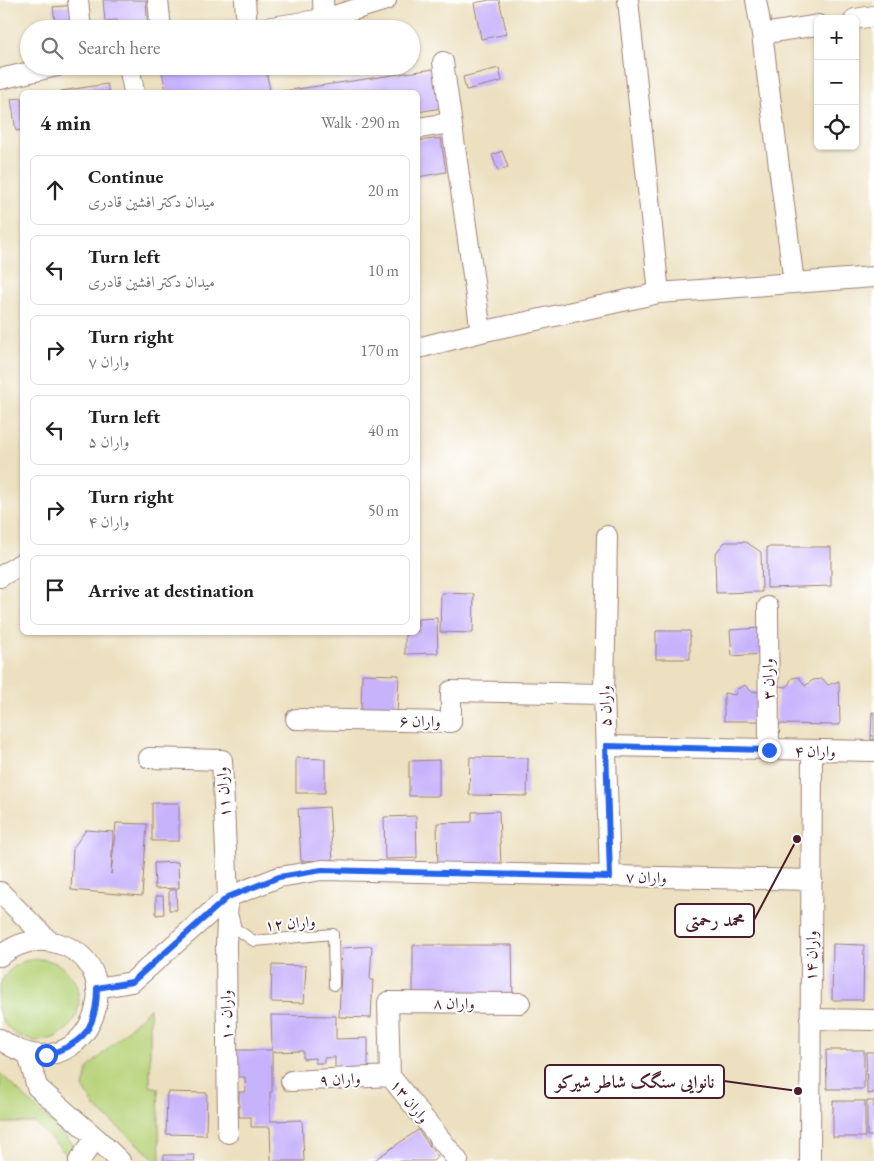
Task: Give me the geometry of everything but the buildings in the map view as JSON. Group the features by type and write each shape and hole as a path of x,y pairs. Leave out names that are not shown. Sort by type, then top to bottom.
{"street":[{"path":"78,0 81,20"},
{"path":"158,0 160,20"},
{"path":"245,0 246,20"},
{"path":"288,20 323,9 386,0"},
{"path":"628,0 659,293"},
{"path":"756,0 794,283"},
{"path":"859,18 874,16"},
{"path":"762,34 814,26"},
{"path":"443,62 480,332"},
{"path":"0,79 20,74"},
{"path":"131,75 134,90"},
{"path":"420,128 451,123"},
{"path":"420,347 480,332 659,293 874,277"},
{"name":"واران ۵","path":"607,536 604,694 610,877"},
{"path":"0,577 20,564"},
{"name":"واران ۳","path":"768,607 769,750"},
{"name":"واران ۶","path":"296,719 451,722 452,691 604,694"},
{"name":"واران ۴","path":"606,746 874,751"},
{"name":"واران ۱۴","path":"810,1161 812,751"},
{"name":"واران ۱۱","path":"149,758 222,760 228,897"},
{"name":"واران ۷","path":"97,988 132,982 228,897 279,877 322,870 812,880"},
{"path":"0,892 48,940"},
{"name":"واران ۱۰","path":"228,897 226,945 228,1133"},
{"path":"0,956 12,947 29,941 48,940 65,946 80,956 92,971 97,988 97,1007 91,1024 80,1039 64,1050 46,1055 28,1054 12,1048 0,1039"},
{"name":"واران ۸","path":"388,1002 520,1004"},
{"name":"واران ۱۳","path":"388,1002 390,1076 458,1161"},
{"path":"810,1019 874,1020"},
{"path":"28,1054 36,1087 120,1161"},
{"name":"واران ۹","path":"290,1081 390,1076"},
{"path":"79,1161 96,1138"}],"lane":[{"name":"واران ۱۲","path":"228,897 236,929 254,941 332,934 334,985"}],"green space":[{"path":"38,959 54,962 72,977 79,1000 76,1016 67,1029 54,1038 38,1041 22,1038 9,1029 0,1016 0,984 9,971 22,962"},
{"path":"150,1008 150,1086 158,1088 160,1161 157,1161 95,1107 83,1087 88,1068"},
{"path":"0,1073 76,1147 70,1158 35,1123 0,1123"}],"place":[{"name":"محمد رحمتی","path":"797,839"},
{"name":"نانوایی سنگک شاطر شیرکو","path":"798,1091"}],"route":[{"path":"46,1055 64,1050 80,1039 91,1024 97,1007 97,988 132,982 228,897 279,877 322,870 610,877 606,746 769,750"}]}
